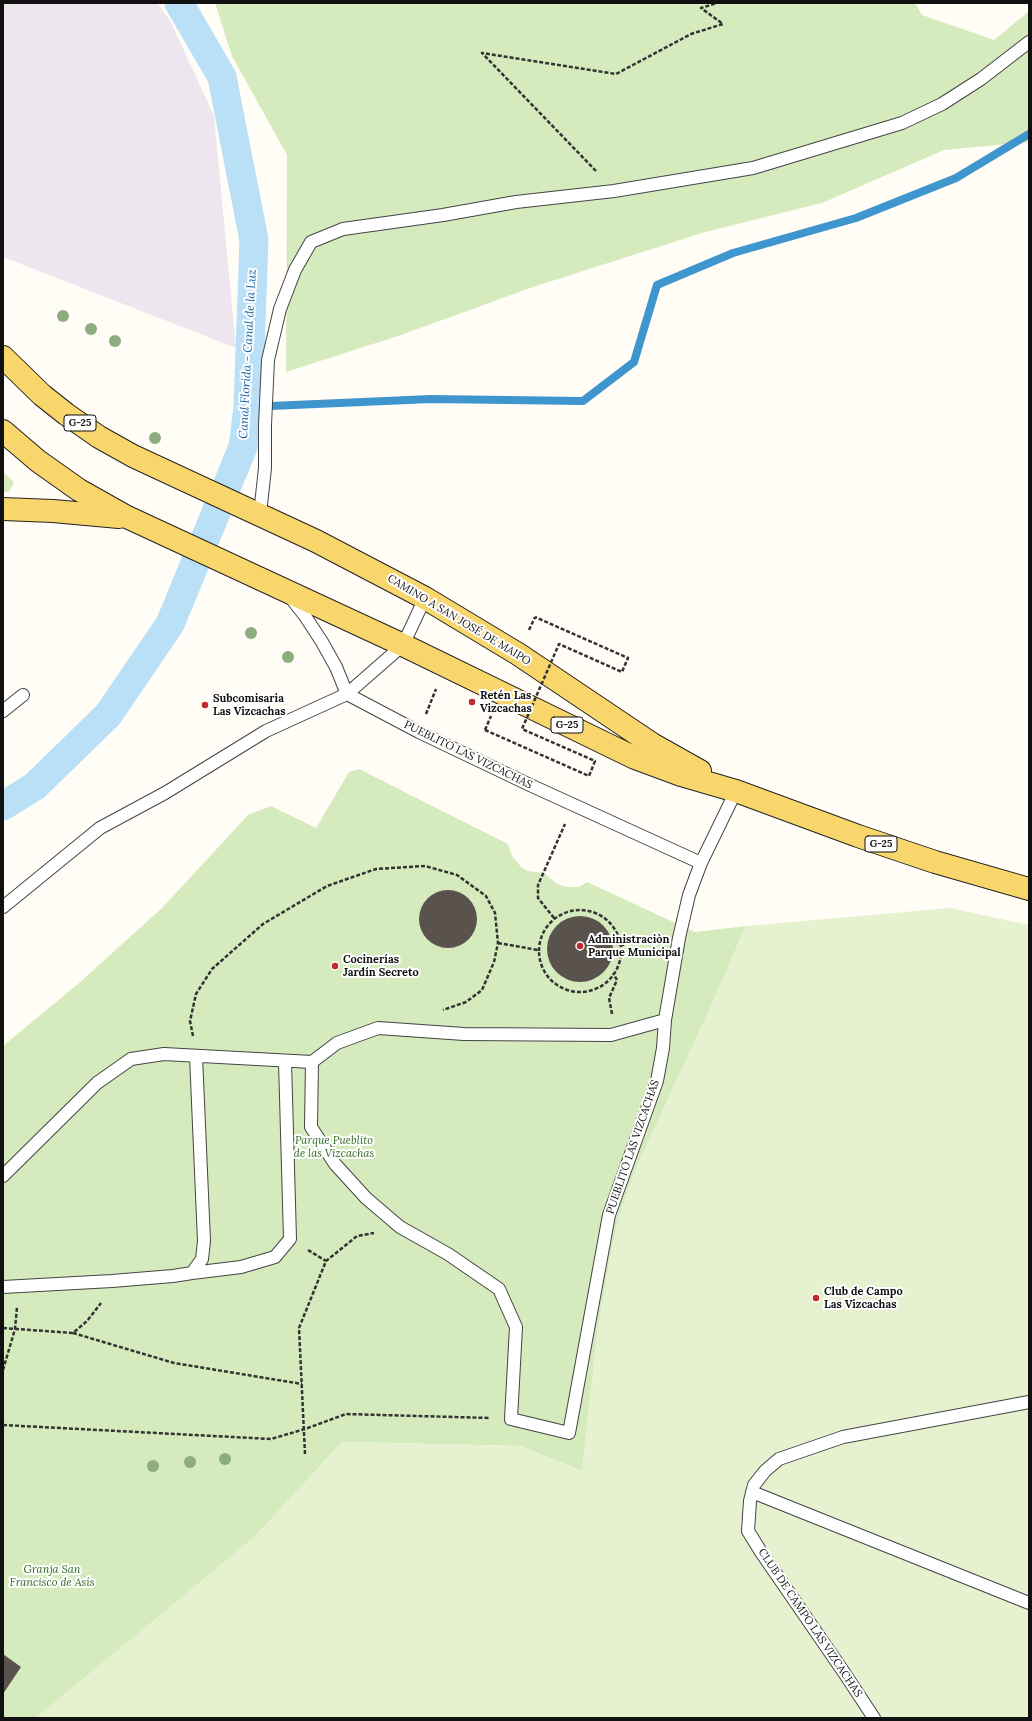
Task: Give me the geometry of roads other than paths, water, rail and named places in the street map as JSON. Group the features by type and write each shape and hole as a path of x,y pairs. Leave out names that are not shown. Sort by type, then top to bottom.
{"main road":[{"name":"CAMINO A SAN JOSÉ DE MAIPO","path":"3,357 42,395 99,437 168,473 316,541 425,598 518,654 652,744 736,791"},
{"name":"G-25","path":"3,431 38,461 79,490 127,517"},
{"path":"3,509 127,517"},
{"name":"CAMINO A SAN JOSÉ DE MAIPO","path":"127,517 147,528 286,590 635,758 681,775 736,791 936,862 1029,889"}],"lane":[{"path":"258,514 265,468 268,360 280,309 295,270 311,242 343,229 443,215 516,202 614,191 753,168 902,124 942,104 981,80 1029,42"},
{"path":"286,590 322,642 336,667 347,694"},
{"path":"3,907 100,828 165,793 266,731 347,694 403,646 425,598"},
{"name":"PUEBLITO LAS VIZCACHAS","path":"347,694 419,732 574,806 701,863"},
{"path":"3,711 23,695"},
{"name":"PUEBLITO LAS VIZCACHAS","path":"312,1062 312,1127 335,1164 366,1198 400,1227 448,1254 499,1289 516,1327 512,1419 569,1433 609,1215 657,1081 663,1048 665,1020 679,938 689,895 701,863 736,791"},
{"path":"3,1176 97,1083 131,1059 164,1054 312,1062 337,1043 378,1028 464,1034 611,1035 665,1020"},
{"path":"192,1273 202,1259 204,1240 196,1056"},
{"path":"3,1287 173,1276 241,1267 275,1257 290,1239 285,1061"},
{"name":"CLUB DE CAMPO LAS VIZCACHAS","path":"874,1718 748,1531 750,1502 754,1485 765,1471 780,1459 842,1437 1029,1402"},
{"path":"752,1492 1029,1603"}],"waterway":[{"name":"Canal Florida - Canal de la Luz","path":"3,806 35,786 108,715 170,624 243,447 248,407 254,240 222,77 179,3"},
{"path":"248,407 431,399 583,401 634,362 657,285 733,253 856,218 956,178 1029,134"}],"place":[{"name":"Retén Las Vizcachas","path":"472,702"},
{"name":"Subcomisaria Las Vizcachas","path":"205,705"},
{"name":"Administraciòn Parque Municipal","path":"580,946"},
{"name":"Cocinerías Jardín Secreto","path":"335,966"},
{"name":"Club de Campo Las Vizcachas","path":"816,1298"}],"park label":[{"name":"Parque Pueblito de las Vizcachas","path":"334,1147"},
{"name":"Granja San Francisco de Asís","path":"52,1576"}]}
